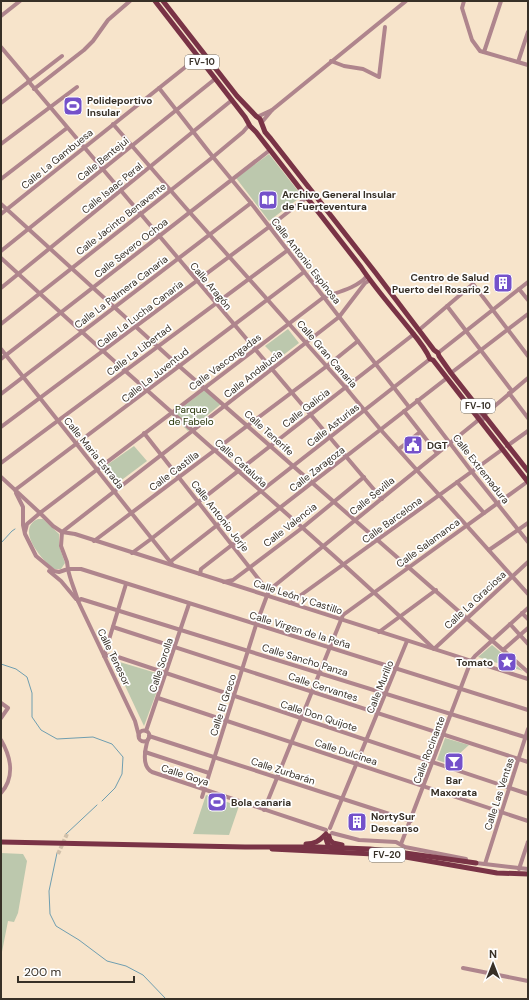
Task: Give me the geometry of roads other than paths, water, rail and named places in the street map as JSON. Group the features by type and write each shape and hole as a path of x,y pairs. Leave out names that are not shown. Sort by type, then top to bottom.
{"main road":[{"name":"FV-10","path":"155,1 368,278 414,334 430,358 481,420 528,471"},
{"name":"FV-10","path":"163,1 227,84 256,117 260,119 265,132 482,412 505,447 513,463 528,482"},
{"path":"256,117 250,118 250,125 257,129 260,128 262,122"},
{"path":"368,278 373,279 374,273"},
{"path":"431,351 437,353 436,360 430,358 431,351"},
{"path":"513,463 518,464 518,459"},
{"path":"319,847 328,834"},
{"path":"328,834 330,847 334,850 370,852 375,854"},
{"path":"284,848 293,844 312,844 328,834"},
{"path":"328,834 330,840 338,845 370,849"},
{"name":"FV-20","path":"1,842 284,848 415,858 497,873 528,872"},
{"name":"FV-20","path":"284,848 330,847 370,849 398,852 496,870 528,872"},
{"path":"398,852 476,863"}],"street":[{"path":"1,16 20,1"},
{"path":"34,89 84,50 93,41 108,20 130,1"},
{"path":"262,122 272,110 406,1"},
{"path":"464,1 462,8 472,40 480,51 528,65"},
{"path":"484,52 501,1"},
{"path":"332,61 344,66 363,69 379,77 384,27"},
{"path":"518,62 528,32"},
{"name":"Calle Aragón","path":"1,47 28,79 34,89 158,237 382,498"},
{"path":"1,103 62,56"},
{"name":"Calle La Gambuesa","path":"1,214 198,57"},
{"name":"Calle Bentejui","path":"1,251 215,79"},
{"path":"1,144 77,87"},
{"name":"Calle Antonio Espinosa","path":"159,88 213,158 288,250 409,407"},
{"name":"Calle Isaac Peral","path":"1,288 232,100"},
{"path":"256,117 272,110"},
{"name":"Calle Gran Canaria","path":"113,124 150,168 327,366 380,430 528,594"},
{"name":"Calle Jacinto Benavente","path":"1,324 213,158 250,125"},
{"path":"1,179 67,128"},
{"name":"Calle Severo Ochoa","path":"1,359 270,150"},
{"name":"Calle La Lucha Canaria","path":"1,427 306,198"},
{"name":"Calle La Palmera Canaria","path":"1,394 251,203"},
{"name":"Calle Tenerife","path":"1,204 180,366 528,672"},
{"name":"Calle La Libertad","path":"1,463 288,250"},
{"name":"Calle Cataluña","path":"1,258 147,391 193,430 400,616 434,649"},
{"name":"Calle La Juventud","path":"15,490 304,272"},
{"name":"Calle Vascongadas","path":"25,532 27,524 40,513 324,297 368,278"},
{"name":"Calle Andalucía","path":"62,532 339,317 368,278"},
{"path":"437,353 528,282"},
{"path":"419,330 473,284 528,356"},
{"path":"519,289 528,300"},
{"path":"447,306 528,418"},
{"path":"451,373 479,350 528,314"},
{"name":"Calle Galicia","path":"132,553 414,334"},
{"name":"Calle Castilla","path":"94,541 292,393 358,341"},
{"name":"Calle Maria Estrada","path":"1,350 132,513 151,539 175,566"},
{"name":"Calle Asturias","path":"170,562 430,358"},
{"name":"Calle Zaragoza","path":"200,574 201,569 447,378"},
{"path":"481,420 482,412 528,378"},
{"name":"Calle Extremadura","path":"417,400 528,542"},
{"path":"404,411 437,453"},
{"name":"Calle Sevilla","path":"268,594 437,453 481,420"},
{"name":"Calle Barcelona","path":"290,603 528,430"},
{"path":"399,450 420,432"},
{"name":"Calle Antonio Jorje","path":"144,433 249,567 268,594"},
{"path":"1,477 53,526 62,532"},
{"name":"Calle Valencia","path":"224,582 233,580 302,528 364,477"},
{"path":"457,482 484,513"},
{"name":"Calle Salamanca","path":"340,619 342,615 528,482"},
{"path":"15,490 23,506 25,532 38,559"},
{"path":"489,550 528,523"},
{"path":"70,526 70,530 75,534"},
{"name":"Calle León y Castillo","path":"62,532 75,534 224,582 268,594 290,603 528,679"},
{"name":"Calle Tenesor","path":"62,532 61,546 67,562 70,580 78,601 135,720 139,738"},
{"name":"Calle Tenesor","path":"38,559 46,568 61,580 78,601"},
{"name":"Calle Virgen de la Peña","path":"38,559 54,571 59,572 68,569 78,569 528,710"},
{"name":"Calle La Graciosa","path":"434,649 528,562"},
{"path":"74,589 71,573 78,569"},
{"path":"104,656 126,584"},
{"path":"379,632 436,590"},
{"name":"Calle El Greco","path":"202,797 256,625 268,594"},
{"name":"Calle Sancho Panza","path":"78,601 82,599 527,738"},
{"name":"Calle Sorolla","path":"146,731 190,604"},
{"path":"472,661 475,656 528,608"},
{"path":"522,613 528,619"},
{"path":"264,810 340,619"},
{"path":"510,624 528,644"},
{"name":"Calle Cervantes","path":"113,627 528,762"},
{"path":"503,650 528,628"},
{"name":"Calle Murillo","path":"328,834 407,641"},
{"name":"Calle Don Quijote","path":"104,656 112,655 528,794"},
{"name":"Calle Rocinante","path":"401,844 472,661"},
{"name":"Calle Dulcinea","path":"158,698 528,821"},
{"path":"1,702 8,708 1,718"},
{"name":"Calle Tenesor","path":"135,720 146,731 149,738"},
{"name":"Calle Las Ventas","path":"485,864 518,758 527,738 528,729"},
{"path":"139,738 141,731 146,731"},
{"name":"Calle Zurbarán","path":"139,738 144,741 149,738 214,757 411,821"},
{"name":"Calle Goya","path":"139,738 145,752 146,766 150,771 264,810 328,834 359,840 396,842 405,847 469,860"},
{"name":"Calle Goya","path":"145,752 149,738"},
{"path":"1,740 9,757 10,773 9,781 1,793"},
{"path":"145,752 209,773"},
{"path":"519,869 528,842"},
{"path":"476,863 519,869 528,872"},
{"path":"463,968 528,981"}],"waterway":[{"path":"1,543 15,529"},
{"path":"1,664 16,669 27,677 32,693 32,717 41,730 57,739 93,737 112,744 123,757 122,774 115,788 102,801"},
{"path":"66,834 97,805"},
{"path":"57,853 49,891 50,914 56,926 79,940 107,961 126,966 143,975 166,999"}],"tunnel":[{"path":"58,854 67,834"}],"place":[{"name":"Polideportivo Insular","path":"73,106"},
{"name":"Archivo General Insular de Fuerteventura","path":"268,200"},
{"name":"Centro de Salud Puerto del Rosario 2","path":"503,283"},
{"name":"DGT","path":"413,445"},
{"name":"Tomato","path":"507,662"},
{"name":"Bar Maxorata","path":"454,762"},
{"name":"Bola canaria","path":"217,802"},
{"name":"NortySur Descanso","path":"357,822"}],"park label":[{"name":"Parque de Fabelo","path":"191,414"}]}
